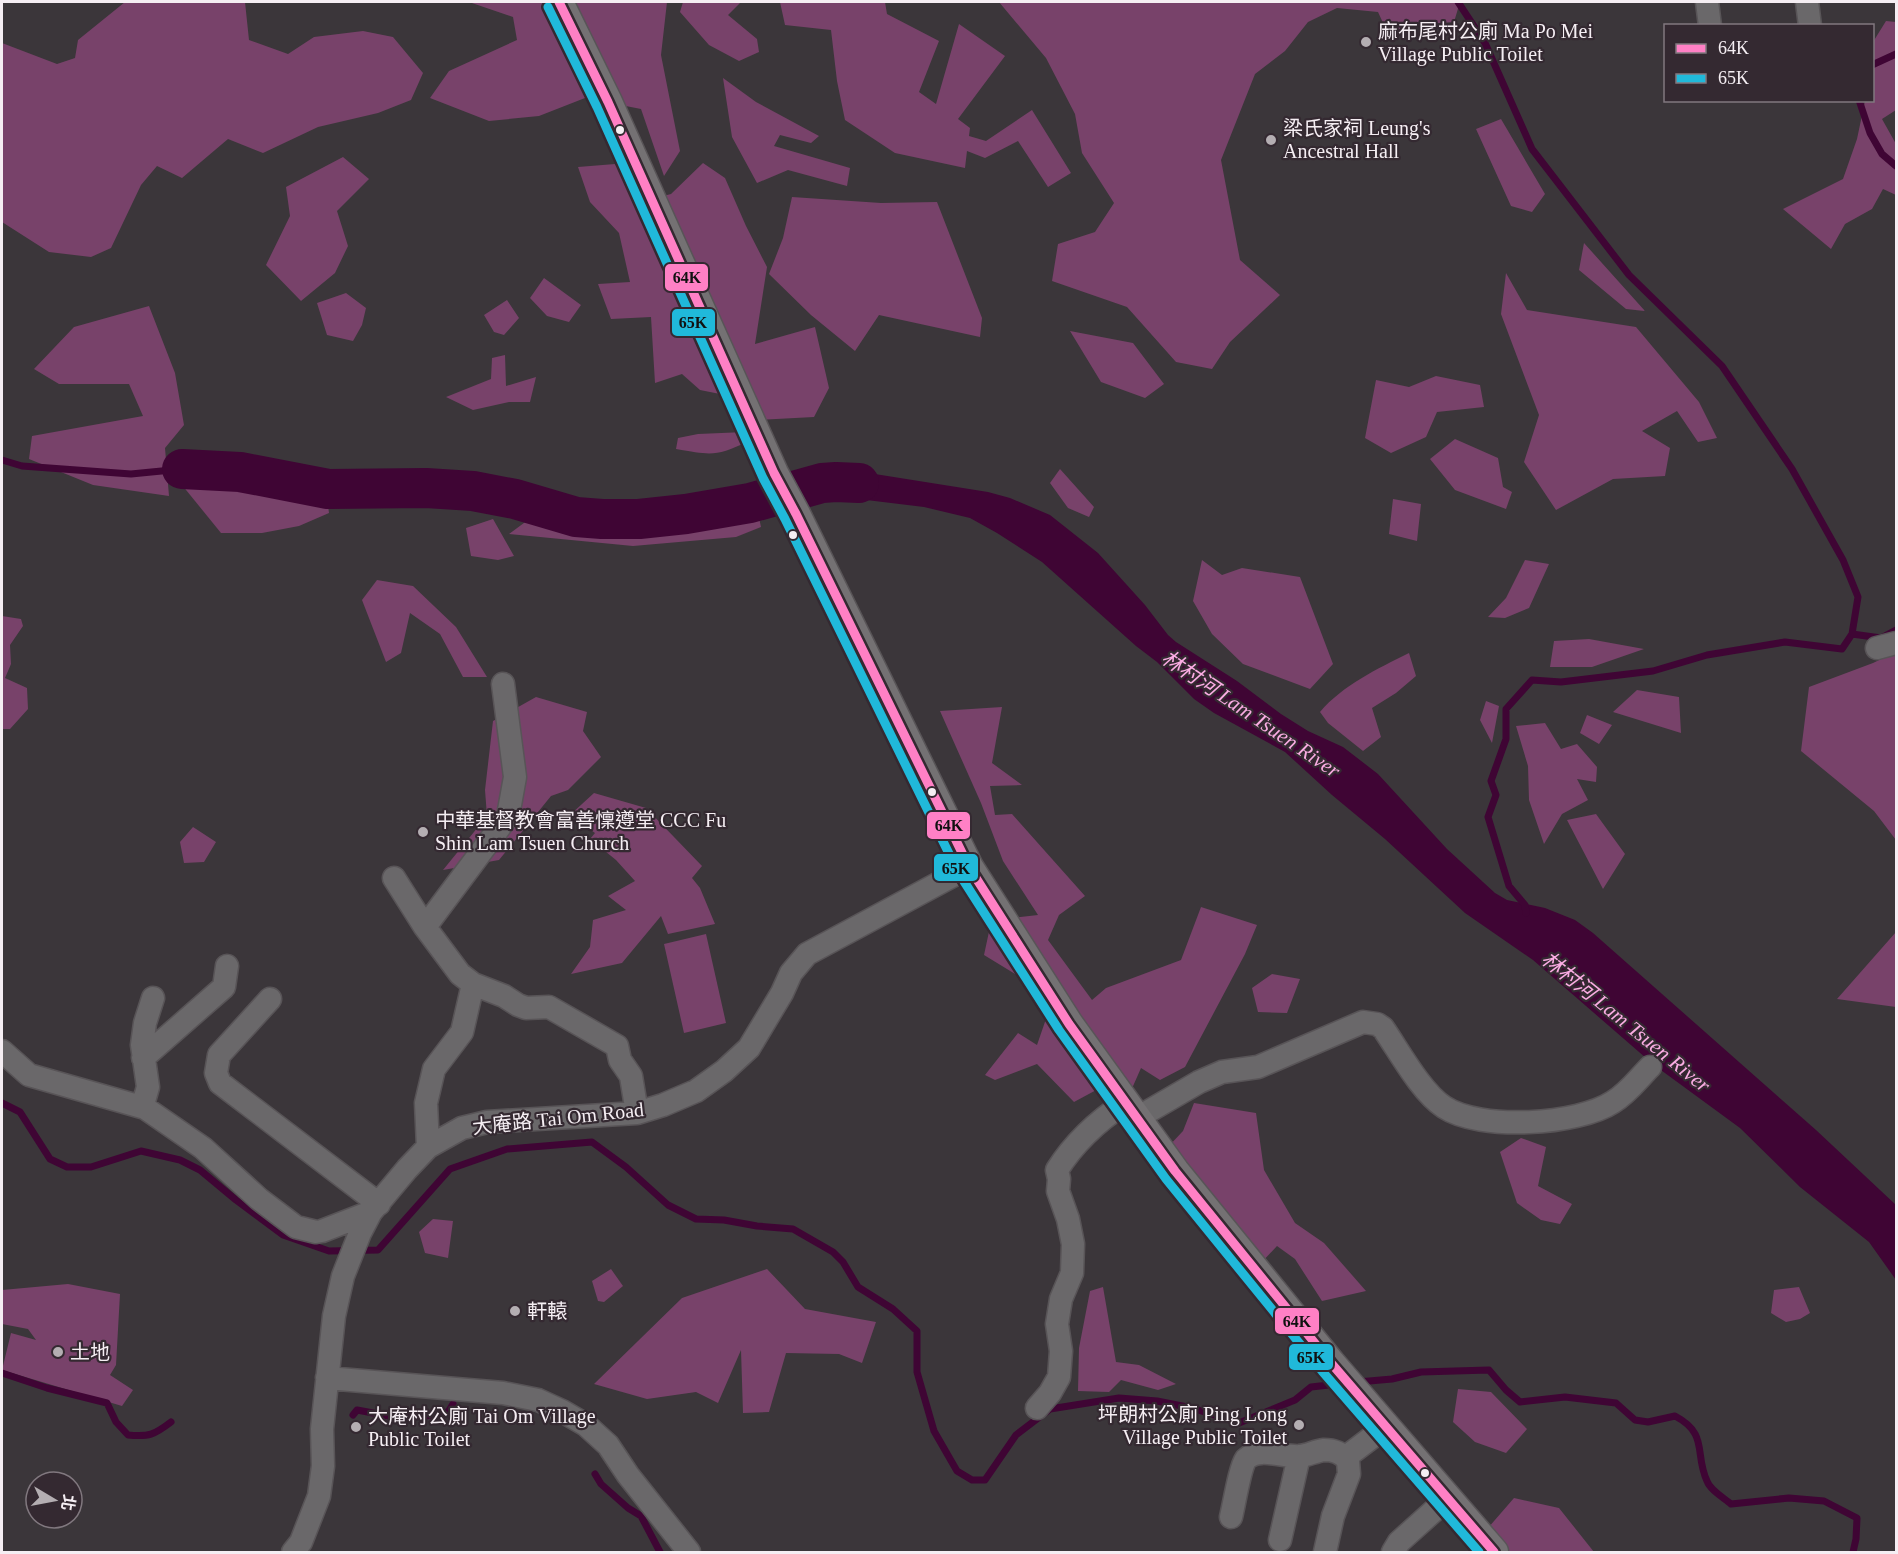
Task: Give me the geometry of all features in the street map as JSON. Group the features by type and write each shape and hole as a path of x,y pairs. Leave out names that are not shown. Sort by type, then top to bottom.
{"main road":[{"path":"559,2 608,102 774,473 969,867 1069,1024 1175,1172 1331,1363 1494,1552"}],"street":[{"path":"1707,2 1710,24"},
{"path":"1807,2 1810,24"},
{"path":"425,927 508,816 515,777 503,684"},
{"name":"大庵路 Tai Om Road","path":"293,1552 301,1542 319,1496 323,1466 322,1429 327,1378 334,1316 343,1276 360,1233 375,1208 428,1147 462,1128 487,1122 637,1113 696,1091 724,1071 749,1048 782,993 791,973 807,954 969,867"},
{"path":"394,878 425,927 460,974 473,984 504,996 526,1008 549,1007 617,1046 620,1060 631,1076 637,1113"},
{"path":"143,1058 224,987 227,966"},
{"path":"428,1147 426,1103 434,1069 462,1032 473,984"},
{"path":"145,1108 144,1101 148,1087 142,1045 145,1023 153,998"},
{"path":"2,1051 29,1075 145,1108 203,1148 259,1199 296,1227 307,1231 322,1231 375,1208 220,1083 216,1072 219,1055 270,999"},
{"path":"1037,1408 1050,1393 1059,1377 1061,1351 1057,1324 1061,1299 1072,1273 1073,1244 1068,1219 1058,1191 1058,1170 1066,1155 1099,1123 1222,1072 1258,1067 1363,1022 1370,1022 1383,1028 1426,1089 1446,1109 1495,1121 1545,1122 1570,1118 1596,1110 1613,1102 1650,1067"},
{"path":"327,1378 503,1393 538,1400 562,1411 586,1425 608,1445 628,1475 689,1552"},
{"path":"1346,1457 1379,1416"},
{"path":"1231,1517 1241,1478 1240,1469 1245,1460 1252,1455 1261,1453 1299,1456 1323,1450 1339,1453 1346,1457 1349,1474 1333,1515 1325,1552"},
{"path":"1280,1540 1299,1456"},
{"path":"1393,1552 1399,1542 1448,1498"}],"shaded area":[{"path":"125,2 245,2 249,40 288,54 314,37 363,31 393,37 423,73 411,100 378,113 318,127 263,153 228,139 182,178 157,166 141,185 111,248 91,257 49,252 2,222 2,43 57,64 75,58 78,40"},
{"path":"469,2 667,2 661,55 680,151 664,176 641,109 585,98 539,116 489,121 430,98 449,71 517,40 513,17"},
{"path":"683,2 741,2 728,15 757,39 759,52 739,61 709,45 680,12"},
{"path":"780,2 885,2 887,14 939,41 919,92 936,104 959,24 1005,56 958,119 970,128 969,136 986,141 1032,110 1071,173 1048,187 1018,141 985,158 967,151 965,168 895,153 845,120 837,81 831,30 785,25"},
{"path":"999,2 1460,2 1454,22 1425,24 1390,38 1378,12 1337,8 1308,22 1285,51 1255,74 1221,160 1240,260 1280,295 1230,342 1212,369 1176,362 1127,307 1052,281 1058,244 1095,232 1114,203 1082,153 1075,114 1046,58"},
{"path":"1886,21 1896,22 1896,110 1882,119 1896,144 1896,195 1883,189 1872,209 1845,224 1831,249 1783,209 1843,179 1857,139 1865,102 1874,102 1874,40"},
{"path":"723,78 756,102 819,136 811,143 780,135 774,146 850,168 847,186 788,170 757,183 732,137"},
{"path":"1501,119 1545,194 1532,212 1511,206 1476,129"},
{"path":"343,157 369,179 337,211 348,246 335,273 301,301 266,265 290,216 286,187"},
{"path":"703,163 725,178 767,267 755,344 815,327 829,388 814,417 757,420 725,395 700,390 682,374 655,383 651,317 611,319 598,284 630,282 619,233 590,202 578,167 615,164 640,202 671,194"},
{"path":"792,197 881,203 937,202 982,318 980,337 879,315 855,351 811,315 769,274 783,238"},
{"path":"1584,243 1645,311 1626,309 1579,270"},
{"path":"1506,273 1527,310 1636,327 1699,402 1717,438 1698,442 1677,411 1642,431 1670,448 1665,476 1613,479 1556,510 1524,462 1539,415 1501,314"},
{"path":"544,278 581,305 569,322 547,316 530,298"},
{"path":"346,293 366,308 362,325 353,341 327,335 317,303"},
{"path":"507,300 519,318 504,335 494,332 484,315"},
{"path":"149,306 175,373 184,425 165,448 169,496 93,485 29,459 32,436 143,416 129,384 59,384 34,369 74,327"},
{"path":"1070,331 1133,343 1164,384 1145,398 1101,382"},
{"path":"505,355 506,386 536,377 530,402 509,402 473,410 446,397 491,379 492,358"},
{"path":"1436,376 1480,385 1484,407 1437,412 1426,437 1391,453 1365,438 1376,380 1409,387"},
{"path":"745,432 749,441 720,452 706,453 676,449 678,438 698,434"},
{"path":"1455,439 1498,458 1503,487 1512,492 1506,509 1455,490 1430,459"},
{"path":"1060,469 1094,507 1089,517 1068,508 1050,483"},
{"path":"182,485 225,489 286,487 327,498 329,513 299,526 262,533 221,533"},
{"path":"1393,499 1421,504 1417,541 1389,534"},
{"path":"758,513 761,527 736,537 633,546 509,534 528,520 574,532"},
{"path":"493,519 514,556 498,560 471,556 466,528"},
{"path":"1202,560 1222,575 1242,568 1300,577 1333,664 1310,689 1243,664 1212,634 1193,601"},
{"path":"1525,560 1549,564 1529,608 1505,618 1488,617 1506,598"},
{"path":"377,580 413,586 456,627 487,677 463,677 440,634 410,613 401,653 386,662 362,600"},
{"path":"2,616 21,619 23,626 10,645 11,664 5,678 27,688 28,709 10,729 2,729"},
{"path":"1589,639 1644,649 1592,667 1550,667 1554,641"},
{"path":"1896,652 1896,840 1874,811 1801,751 1809,687"},
{"path":"1409,653 1416,676 1396,693 1372,708 1381,737 1363,751 1328,723 1320,712 1350,686"},
{"path":"1637,690 1679,697 1681,733 1613,712"},
{"path":"536,697 587,712 583,731 601,757 568,790 551,796 499,860 443,870 487,816 485,790 493,721"},
{"path":"1486,701 1499,706 1492,743 1480,720"},
{"path":"1002,707 992,763 1022,785 990,786 995,815 1012,814 1085,896 1059,915 1048,940 1092,1000 1106,988 1181,960 1201,907 1257,925 1245,954 1185,1067 1160,1080 1141,1068 1130,1093 1100,1088 1074,1102 1037,1064 995,1080 985,1075 1018,1033 1037,1045 1047,1016 1033,985 984,955 990,927 1011,918 1038,915 1003,861 981,803 940,711"},
{"path":"1587,715 1612,725 1599,744 1580,733"},
{"path":"1545,723 1561,749 1577,744 1597,767 1596,782 1577,779 1588,800 1562,814 1544,844 1529,800 1528,766 1516,726"},
{"path":"594,793 646,808 702,866 692,878 700,888 715,924 668,934 661,916 622,963 571,974 590,947 593,920 626,910 608,896 635,881 616,860 590,839 595,833 570,815"},
{"path":"1596,814 1625,854 1603,889 1567,820"},
{"path":"193,827 216,842 204,862 184,863 180,842"},
{"path":"1896,932 1896,1007 1837,999"},
{"path":"706,934 726,1023 684,1033 664,944"},
{"path":"1272,974 1300,979 1287,1013 1258,1012 1252,988"},
{"path":"1194,1103 1256,1113 1264,1170 1295,1223 1324,1243 1366,1291 1322,1301 1295,1259 1277,1246 1260,1264 1167,1148 1183,1131"},
{"path":"1521,1138 1546,1147 1538,1186 1572,1204 1560,1224 1541,1220 1517,1203 1500,1152"},
{"path":"433,1219 453,1221 448,1258 425,1253 419,1232"},
{"path":"611,1269 623,1286 604,1302 598,1301 592,1281"},
{"path":"767,1269 805,1309 876,1322 862,1363 839,1354 786,1353 769,1412 743,1413 741,1350 718,1403 696,1392 647,1399 594,1384 682,1298"},
{"path":"68,1284 120,1294 116,1365 110,1375 133,1390 122,1406 2,1370 11,1333 36,1340 28,1329 2,1324 2,1290"},
{"path":"1103,1287 1116,1362 1139,1365 1176,1384 1158,1390 1121,1380 1109,1392 1078,1391 1079,1348 1090,1291"},
{"path":"1799,1287 1810,1313 1800,1319 1786,1322 1771,1313 1774,1290"},
{"path":"1458,1389 1491,1392 1527,1429 1506,1453 1475,1442 1453,1422"},
{"path":"1514,1498 1559,1508 1594,1552 1495,1552 1488,1528"}],"water":[{"path":"818,468 856,471 988,492 1010,498 1050,515 1098,553 1176,642 1308,731 1343,747 1378,774 1447,849 1495,893 1507,900 1545,908 1575,920 1593,933 1816,1130 1896,1205 1896,1280 1869,1242 1800,1187 1740,1128 1654,1065 1533,960 1465,913 1385,839 1285,752 1214,713 1194,699 1157,662 1042,562 970,518 924,507 817,494 803,488 802,475"}],"waterway":[{"path":"1458,2 1485,43 1532,149 1629,275 1722,366 1792,469 1843,560 1858,597 1852,634 1842,649 1785,642 1707,655 1653,671 1561,682 1532,680 1506,709 1506,739 1491,781 1496,795 1488,817 1509,886 1525,905 1526,913"},
{"path":"1874,64 1896,54"},
{"path":"1860,102 1870,133 1882,154 1896,166"},
{"path":"2,460 22,466 131,474 182,469"},
{"name":"林村河 Lam Tsuen River","path":"182,469 240,472 328,489 426,488 473,491 515,499 576,517 602,519 639,519 686,514 750,503 822,483 859,483"},
{"path":"1852,634 1881,638 1896,630"},
{"path":"2,1103 20,1112 50,1159 67,1167 91,1167 141,1151 180,1160 200,1170 283,1235 329,1251 378,1250 450,1169 507,1149 592,1142 626,1167 668,1205 696,1219 724,1220 793,1229 833,1252 843,1262 858,1287 893,1309 917,1331 917,1372 934,1431 957,1471 972,1480 985,1480 1016,1435 1050,1409 1119,1398 1157,1401 1192,1408 1239,1423 1295,1400 1311,1387 1338,1384"},
{"path":"1358,1382 1392,1379 1421,1372 1489,1370 1520,1402 1565,1397 1616,1403 1635,1420 1648,1422 1675,1416 1686,1423 1697,1437 1703,1471 1711,1488 1731,1504 1789,1498 1824,1501 1857,1518 1853,1552"},
{"path":"2,1373 47,1388 107,1403 116,1422 128,1435 151,1434 171,1422"},
{"path":"353,1415 357,1410 400,1418 425,1416 448,1412 453,1404"},
{"path":"595,1474 601,1484 628,1508 641,1516 660,1552"}],"transit line":[{"name":"64K","path":"559,2 608,102 774,473 969,867 1069,1024 1175,1171 1331,1363 1494,1552"},
{"name":"65K","path":"548,7 597,107 763,478 958,872 1059,1030 1166,1179 1322,1371 1479,1552"}],"place":[{"name":"麻布尾村公廁 Ma Po Mei Village Public Toilet","path":"1366,42"},
{"name":"梁氏家祠 Leung's Ancestral Hall","path":"1271,140"},
{"name":"中華基督教會富善懍遵堂 CCC Fu Shin Lam Tsuen Church","path":"423,832"},
{"name":"軒轅","path":"515,1311"},
{"name":"土地","path":"58,1352"},
{"name":"坪朗村公廁 Ping Long Village Public Toilet","path":"1299,1425"},
{"name":"大庵村公廁 Tai Om Village Public Toilet","path":"356,1427"}]}
